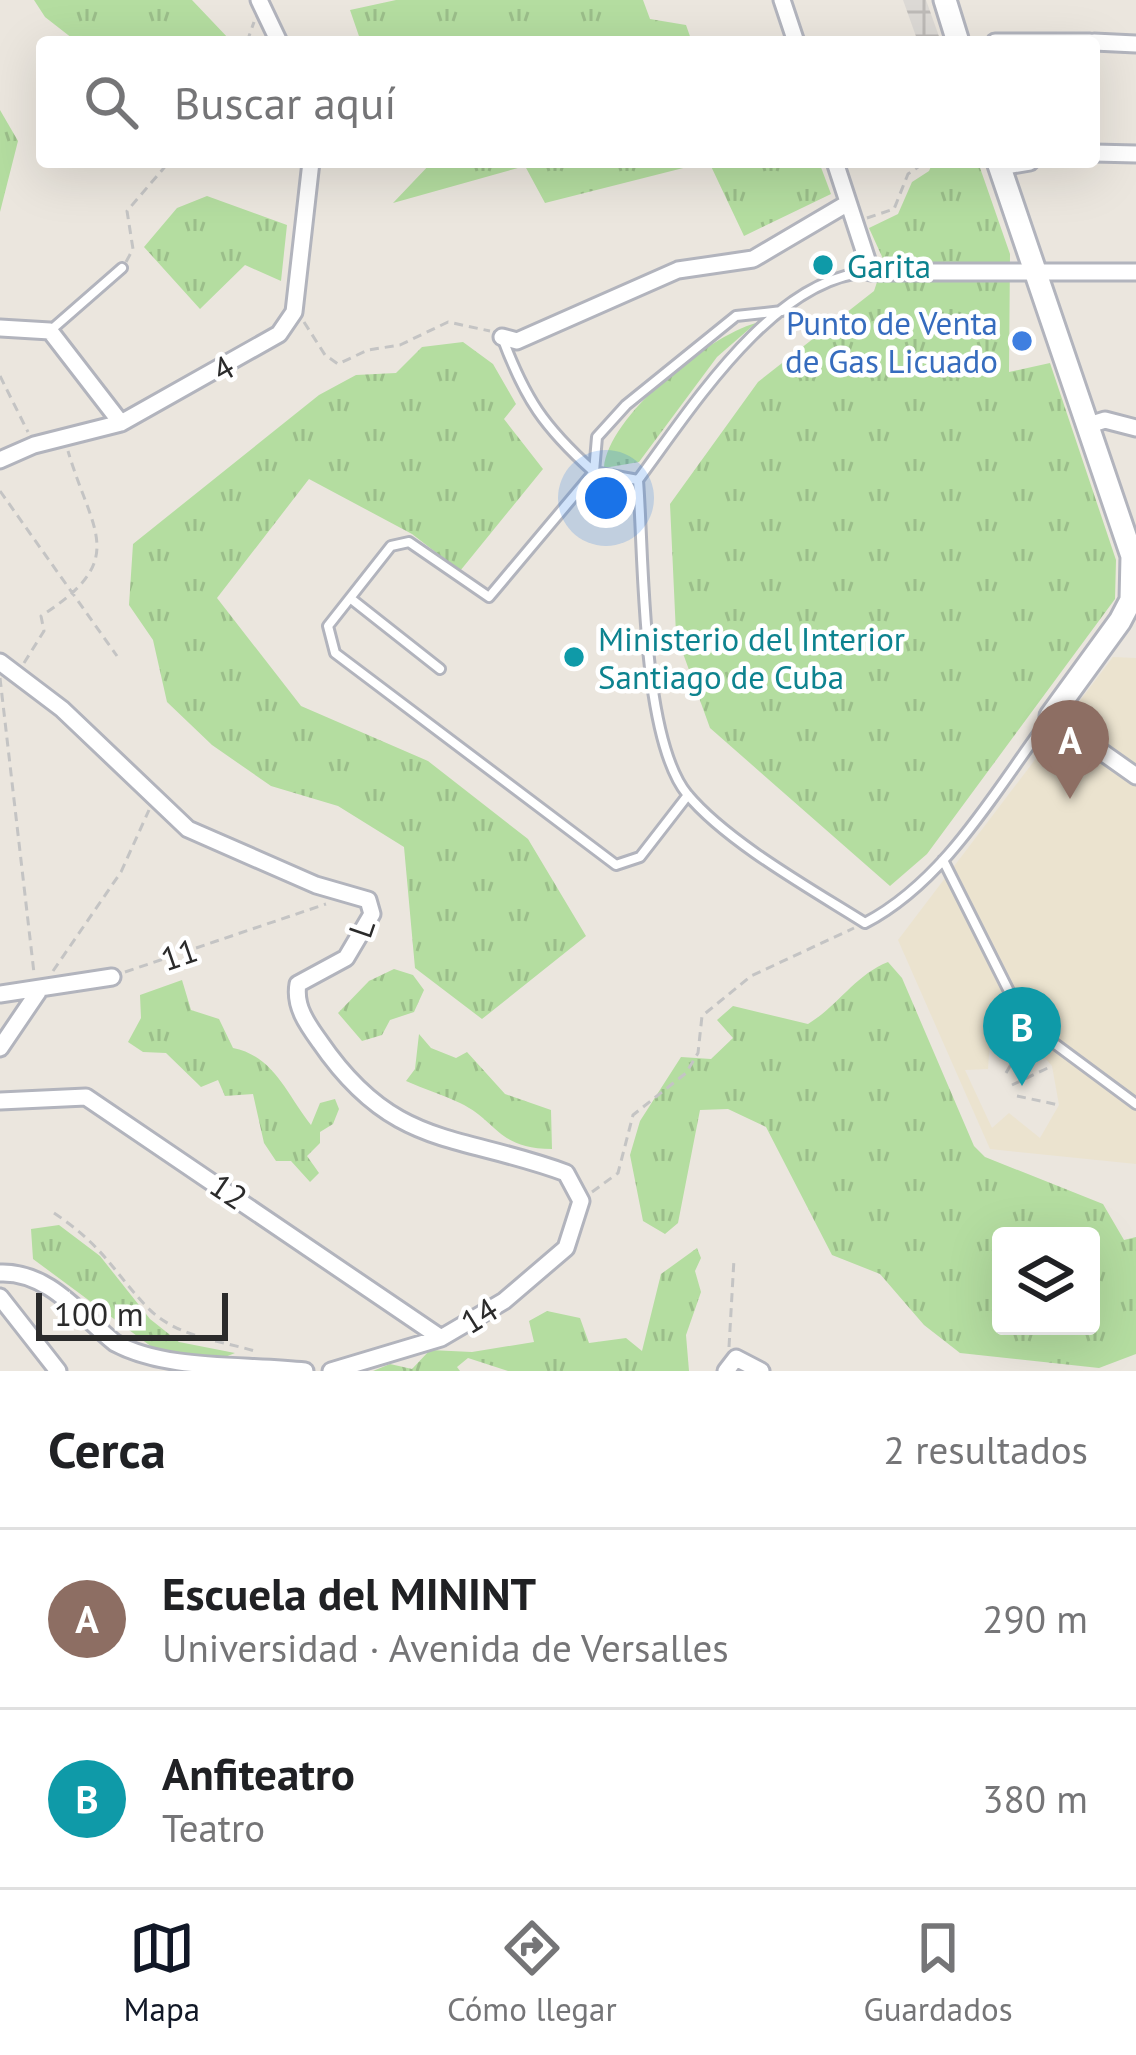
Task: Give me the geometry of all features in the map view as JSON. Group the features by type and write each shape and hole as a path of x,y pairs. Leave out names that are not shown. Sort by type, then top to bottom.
{"street":[{"path":"259,0 277,36"},
{"path":"782,0 794,36"},
{"path":"945,0 956,36"},
{"path":"1100,42 1136,44"},
{"path":"1100,153 1136,154"},
{"path":"294,312 310,168"},
{"path":"837,168 871,272 1136,272"},
{"path":"1000,168 1132,556 1131,600 1051,716 1136,776"},
{"path":"502,337 517,341 691,266 754,259 851,211"},
{"name":"4","path":"0,460 34,445 121,423 262,345 279,334 294,312"},
{"path":"0,328 50,331 121,423"},
{"path":"1089,425 1105,420 1136,428"},
{"name":"L","path":"0,662 152,793 188,830 316,885 368,900 372,914 356,949 298,984 295,998 329,1057 397,1120 422,1134 506,1151 566,1173 581,1201"},
{"path":"0,994 38,992 112,977"},
{"path":"0,1048 38,992"},
{"name":"12","path":"0,1101 86,1097 441,1339"},
{"name":"14","path":"331,1371 441,1339 504,1301 566,1248 581,1201"},
{"path":"0,1273 19,1272 86,1310 115,1343 155,1364 305,1371"},
{"path":"0,1297 56,1370"},
{"path":"732,1365 761,1371"}],"lane":[{"path":"50,331 122,268"},
{"path":"871,272 838,274 783,311 724,364 638,480 656,713 670,767 688,795 724,826 865,923 898,905 944,860 1051,716"},
{"path":"688,795 632,864 608,861 335,653 328,626 400,542 409,542 489,597 594,472 597,437 703,339 736,316 783,311"},
{"path":"502,337 523,395 553,435 594,472 638,480"},
{"path":"350,598 440,670"},
{"path":"944,860 1024,1021 1136,1104"}],"path":[{"path":"122,268 133,249 127,212 164,168"},
{"path":"851,211 894,209 908,174 916,168"},
{"path":"294,312 338,364 368,350 400,345 448,322 502,337"},
{"path":"0,376 34,445"},
{"path":"18,676 44,632 41,616 83,588 94,563 96,526 64,438"},
{"path":"0,491 47,551 71,597 117,656"},
{"path":"0,678 38,992"},
{"path":"38,992 121,872 136,829 154,803 152,793"},
{"name":"11","path":"112,977 355,895"},
{"path":"581,1201 618,1174 633,1115 686,1073 698,1053 702,1016 751,976 865,923"},
{"path":"1006,1073 1027,1036"},
{"path":"1012,1085 1052,1066"},
{"path":"1018,1096 1059,1105"},
{"path":"54,1213 100,1247 147,1308 198,1339 256,1351 271,1367"},
{"path":"732,1365 726,1344 734,1259"}],"shaded area":[{"path":"903,0 926,0 939,36 916,36"},
{"path":"1113,657 1136,658 1136,1164 990,1149 898,940","holes":["991,1028 1027,1037 1052,1066 1059,1105 1040,1138 1009,1113 992,1128 965,1070 988,1069"]}],"green space":[{"path":"34,0 192,0 226,36 69,36 45,17"},
{"path":"396,0 643,0 650,19 686,25 690,36 359,36 350,10"},
{"path":"0,110 18,141 0,212"},
{"path":"426,168 518,168 393,203"},
{"path":"526,168 683,168 545,203"},
{"path":"712,168 821,168 831,194 744,236"},
{"path":"980,168 1010,254 1009,372 1050,363 1116,560 1115,599 927,854 890,886 710,728 676,634 670,504 758,382 874,291 884,261 869,228 898,214 912,182 929,171"},
{"path":"207,196 287,225 281,281 245,265 200,309 144,247 177,208"},
{"path":"756,323 717,357 639,462 604,468 623,425 663,381 712,344"},
{"path":"463,342 493,364 516,404 504,419 543,469 460,571 412,534 309,479 217,598 301,706 428,761 528,839 586,936 482,1019 415,968 404,847 338,806 271,786 212,745 167,702 153,640 129,605 133,544 319,395 356,375 396,373 422,347"},
{"path":"888,962 902,978 974,1146 985,1157 1103,1204 1124,1240 1136,1237 1136,1354 1099,1368 960,1353 924,1325 880,1274 832,1255 766,1127 728,1109 700,1110 678,1223 665,1234 643,1221 630,1155 640,1121 681,1057 711,1059 733,1038 717,1020 733,1006 808,1024 856,982"},
{"path":"394,969 413,975 424,990 414,1012 390,1020 382,1035 362,1041 338,1013 369,981"},
{"path":"182,980 191,1010 219,1019 233,1048 269,1068 311,1125 320,1103 335,1099 339,1109 333,1124 320,1132 320,1143 307,1156 319,1173 310,1182 291,1161 276,1161 264,1143 253,1094 225,1096 218,1080 201,1087 166,1053 143,1052 128,1042 141,1018 140,995"},
{"path":"419,1034 431,1048 456,1058 467,1052 505,1094 551,1110 552,1149 519,1144 473,1110 406,1081 415,1069"},
{"path":"59,1225 100,1256 150,1319 179,1342 235,1353 225,1357 156,1350 33,1259 31,1229"},
{"path":"697,1248 701,1258 695,1271 701,1292 686,1335 689,1371 508,1371 468,1358 457,1367 460,1371 373,1371 390,1364 412,1369 430,1350 472,1352 534,1342 529,1321 547,1311 580,1318 589,1343 626,1338 642,1351 661,1274"}],"place":[{"name":"Garita","path":"823,265"},
{"name":"Punto de Venta de Gas Licuado","path":"1022,341"},
{"name":"Ministerio del Interior Santiago de Cuba","path":"574,657"},
{"name":"Escuela del MININT","path":"1070,799"},
{"name":"Anfiteatro","path":"1022,1086"}]}
